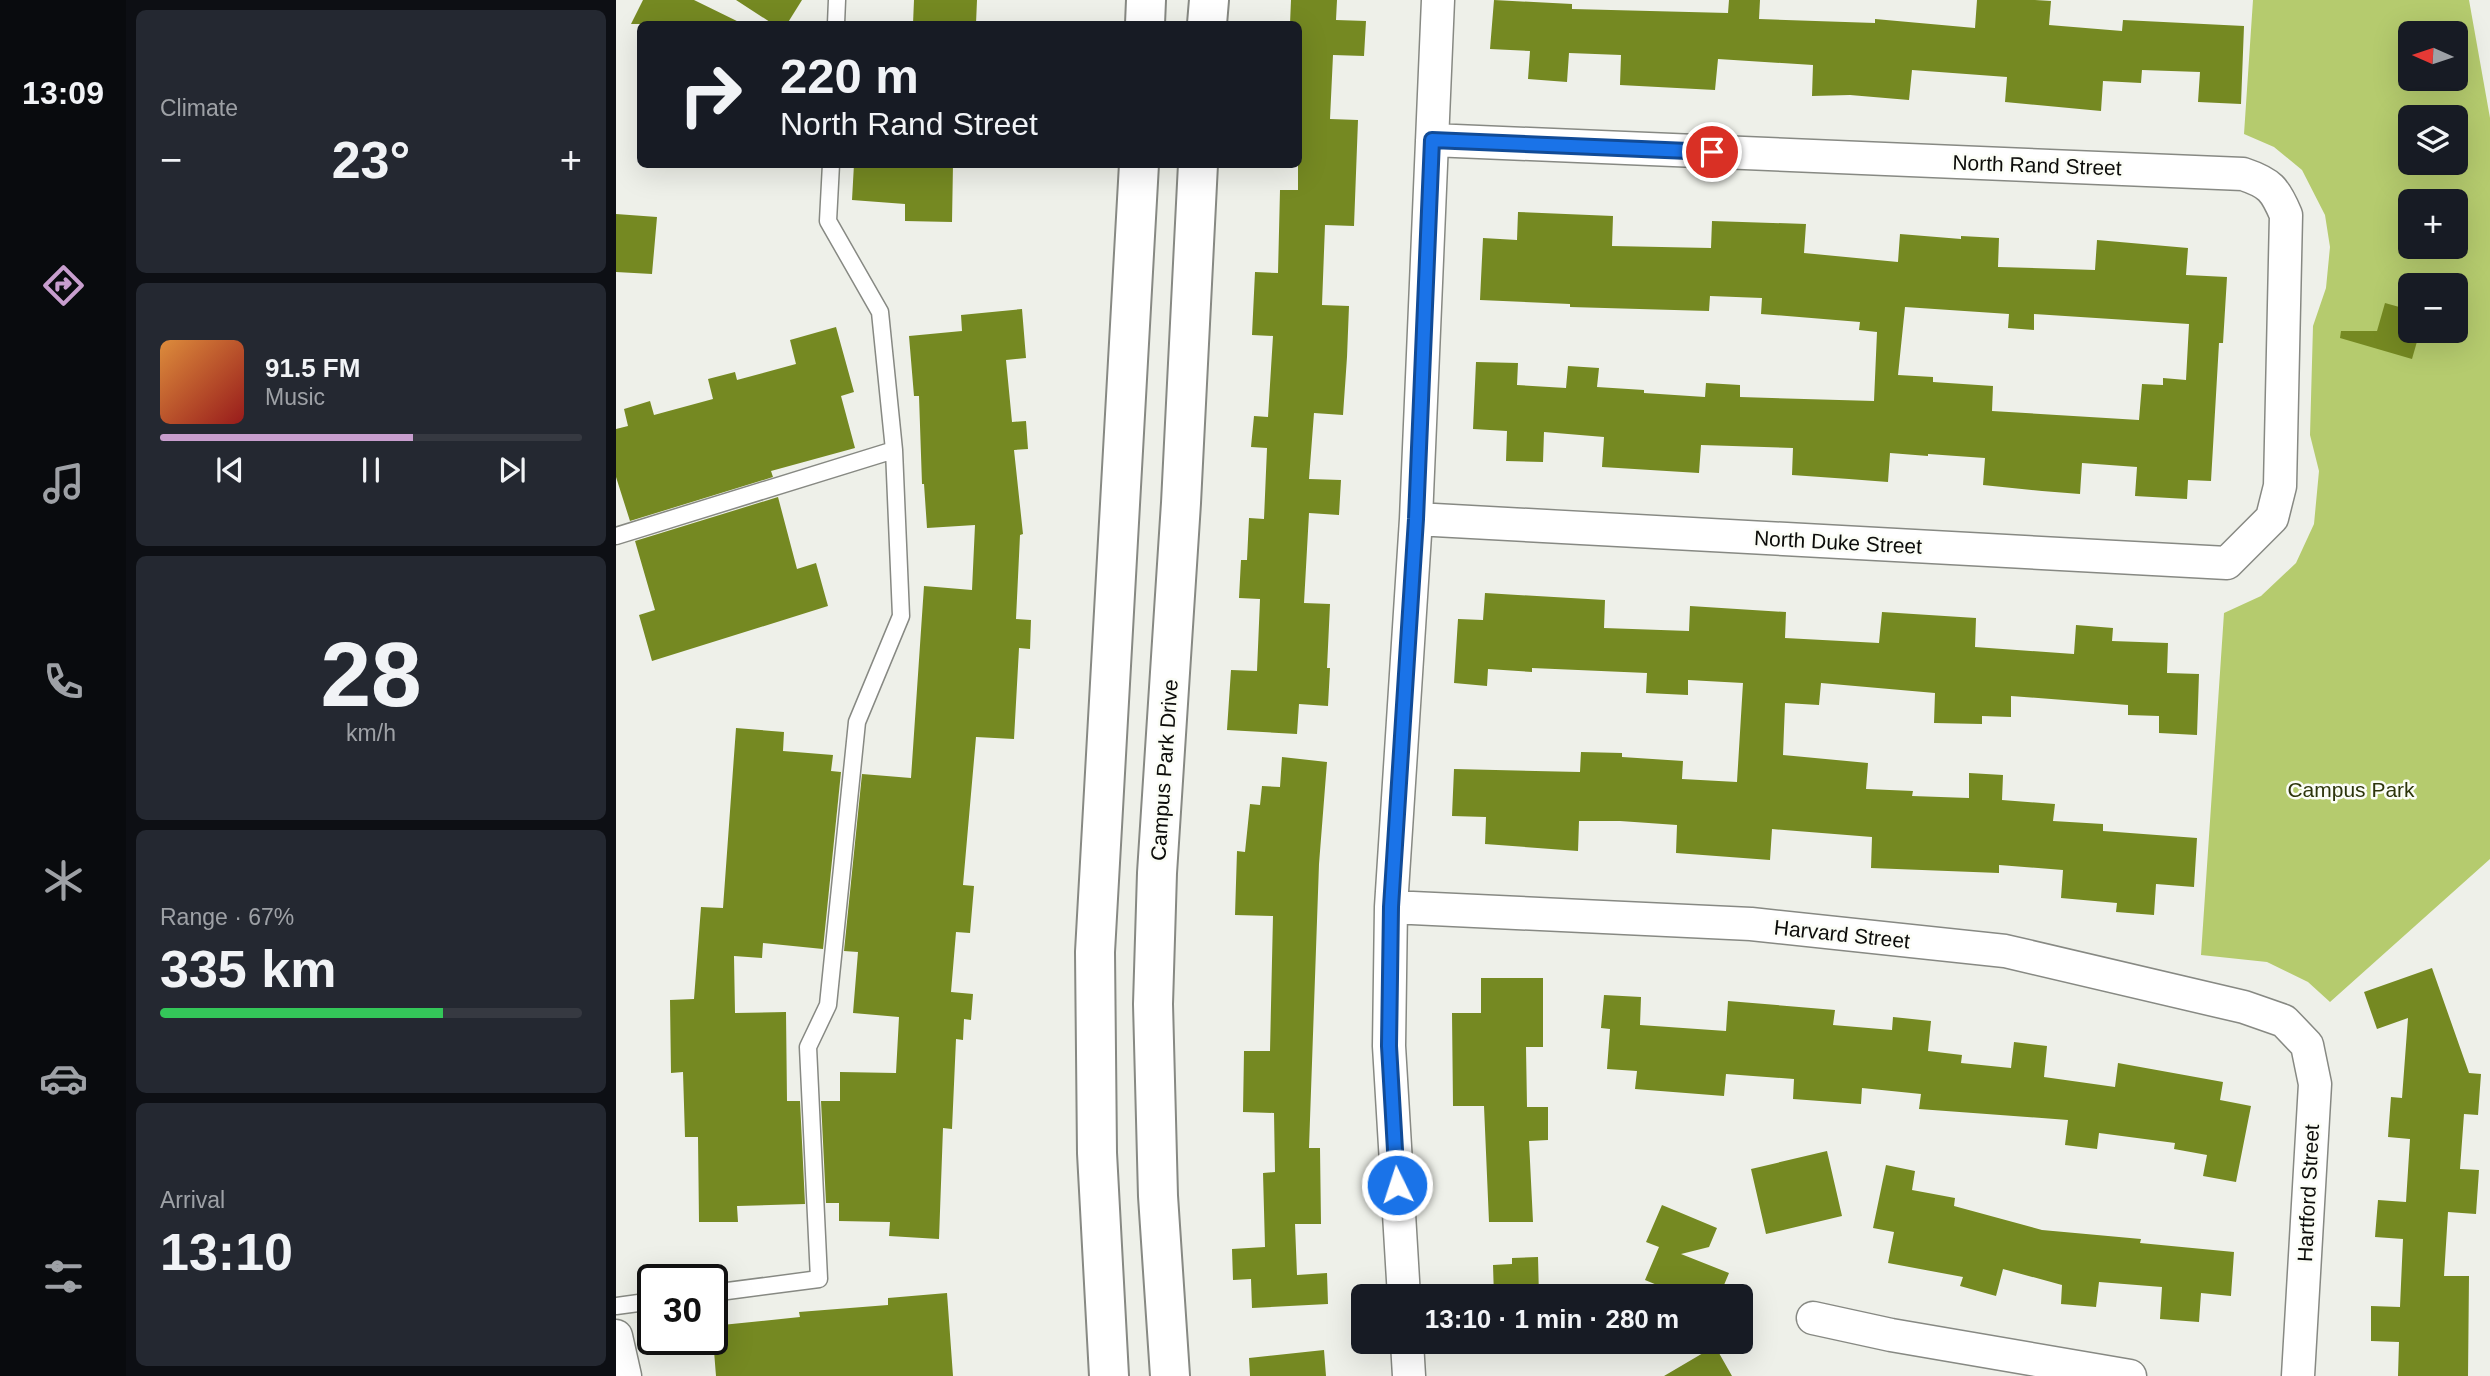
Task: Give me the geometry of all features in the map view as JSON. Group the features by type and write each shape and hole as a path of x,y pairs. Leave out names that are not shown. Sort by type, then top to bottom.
{"street":[{"path":"1145,21 1146,0"},
{"path":"1207,21 1209,0"},
{"path":"1403,1284 1389,1046 1391,907 1416,519 1438,0"},
{"name":"North Rand Street","path":"1432,140 2229,173 2262,180 2277,193 2286,215 2280,486 2272,518 2252,541"},
{"path":"1109,1376 1097,1153 1095,952 1139,168"},
{"name":"Campus Park Drive","path":"1170,1376 1158,1196 1153,1004 1157,873 1181,503 1198,168"},
{"name":"North Duke Street","path":"1416,519 2227,564 2252,541"},
{"name":"Harvard Street","path":"1391,907 1751,924 2005,951 2244,1007 2284,1021"},
{"name":"Hartford Street","path":"2284,1021 2307,1045 2315,1084 2298,1376"},
{"path":"1813,1318 1891,1335 2130,1376"},
{"path":"616,1336 625,1376"},
{"path":"1408,1354 1409,1376"}],"lane":[{"path":"836,21 837,0"},
{"path":"728,1291 819,1279 808,1046 828,1005 857,722 901,616 894,450 880,312 828,222 831,168"},
{"path":"616,536 894,450"},
{"path":"616,1306 637,1303"}],"green space":[{"name":"Campus Park","path":"2253,0 2469,0 2490,118 2490,859 2330,1002 2308,982 2267,962 2201,955 2224,613 2261,596 2296,563 2314,524 2319,471 2310,435 2313,326 2326,288 2330,247 2325,215 2302,170 2274,147 2244,134"}],"building":[{"path":"643,0 694,0 737,21 637,21 637,24 631,24"},
{"path":"736,0 802,0 789,21 768,21"},
{"path":"914,0 977,0 976,21 913,21"},
{"path":"1291,0 1337,0 1336,20 1366,21 1364,56 1333,55 1330,119 1358,120 1354,226 1325,225 1322,305 1349,306 1347,357 1343,415 1314,413 1309,479 1341,480 1339,515 1309,513 1304,603 1330,604 1328,706 1299,704 1297,734 1227,730 1231,670 1257,671 1260,599 1239,598 1241,560 1247,560 1249,518 1264,519 1267,448 1251,447 1254,416 1268,417 1273,336 1252,335 1255,272 1278,273 1280,190 1298,190 1298,168 1302,168 1302,21 1290,21"},
{"path":"1494,0 1572,4 1572,9 1728,13 1729,0 1760,0 1759,19 1875,23 1875,19 1975,28 1977,0 2035,0 2051,1 2049,25 2122,31 2123,20 2244,26 2241,104 2198,102 2200,72 2142,70 2141,83 2103,81 2101,111 2005,102 2007,77 1912,70 1909,100 1850,95 1812,96 1813,65 1718,59 1715,90 1620,85 1621,55 1569,53 1567,82 1528,79 1530,51 1490,49"},
{"path":"854,168 953,168 952,222 905,221 905,204 852,200"},
{"path":"1518,212 1613,216 1612,246 1711,248 1712,221 1806,224 1804,253 1898,262 1900,234 1961,239 1961,236 1999,238 1998,267 2095,270 2097,240 2188,248 2186,275 2227,277 2223,343 2219,343 2211,481 2188,480 2187,499 2135,496 2137,467 2082,463 2080,494 2042,491 1983,485 1985,458 1890,453 1888,482 1792,475 1793,448 1701,445 1699,473 1602,467 1604,437 1544,432 1543,462 1506,461 1507,431 1473,429 1476,362 1518,363 1517,385 1566,388 1568,366 1599,368 1597,387 1644,390 1644,393 1705,397 1706,383 1740,385 1740,397 1874,401 1877,332 1859,330 1860,322 1761,314 1762,298 1710,296 1709,311 1570,307 1570,304 1480,300 1483,238 1517,240","holes":["1905,307 2009,314 2008,328 2034,330 2034,314 2189,324 2186,380 2163,378 2163,385 2142,384 2139,420 1992,411 1993,386 1933,382 1933,377 1898,375"]},
{"path":"616,214 657,217 652,274 616,272"},
{"path":"2385,303 2398,307 2398,343 2417,343 2412,359 2340,338 2341,331 2377,331"},
{"path":"1022,309 1026,358 1006,360 1012,422 1026,421 1028,449 1014,450 1023,534 1020,535 1016,619 1031,620 1030,649 1019,648 1014,739 976,737 963,885 974,886 970,933 956,932 951,992 973,994 971,1020 964,1019 963,1040 956,1039 952,1129 943,1128 939,1239 889,1236 890,1222 839,1221 839,1203 826,1203 821,1101 840,1101 840,1072 896,1073 899,1017 853,1013 858,952 844,951 862,774 911,778 924,586 972,590 975,525 927,528 922,484 919,396 914,396 909,336 962,331 961,315"},
{"path":"836,327 854,392 841,396 855,448 771,471 773,477 630,521 616,477 616,429 628,426 624,409 650,401 654,415 713,399 708,379 735,372 737,380 796,364 790,340"},
{"path":"778,497 797,569 816,563 828,606 652,661 639,615 655,610 635,541"},
{"path":"1485,593 1605,600 1604,628 1689,631 1690,606 1786,612 1785,638 1879,643 1882,612 1976,618 1975,647 2074,654 2076,625 2113,628 2112,641 2168,643 2167,673 2199,674 2197,735 2159,733 2159,716 2128,715 2128,705 2011,696 2011,717 1982,716 1982,724 1934,723 1935,693 1821,683 1819,705 1785,703 1783,755 1868,763 1866,789 1913,791 1912,796 1969,798 1969,773 2003,775 2002,800 2055,804 2053,821 2103,824 2103,831 2197,838 2194,887 2156,884 2154,915 2116,912 2117,903 2061,898 2063,870 1999,865 1999,873 1871,868 1872,837 1772,829 1770,860 1676,853 1677,825 1620,821 1579,821 1578,851 1485,844 1486,817 1452,816 1454,769 1580,772 1581,752 1622,753 1622,757 1683,761 1682,779 1737,782 1743,683 1688,680 1688,695 1646,693 1647,673 1532,668 1532,672 1488,669 1487,686 1454,683 1458,619 1483,620"},
{"path":"736,728 784,732 783,751 833,755 831,771 841,772 823,949 763,943 762,958 734,956 735,1013 786,1012 787,1101 800,1101 805,1204 737,1206 738,1222 699,1222 698,1137 685,1137 683,1072 671,1073 670,1000 694,999 701,907 723,908"},
{"path":"1282,757 1327,762 1319,864 1309,1148 1320,1148 1321,1224 1295,1224 1297,1275 1327,1273 1328,1304 1252,1308 1251,1279 1233,1280 1232,1249 1265,1247 1263,1173 1275,1172 1274,1113 1243,1112 1244,1051 1270,1051 1273,916 1235,915 1237,851 1245,852 1250,804 1260,805 1262,786 1280,787"},
{"path":"2432,968 2469,1073 2481,1074 2478,1115 2464,1114 2460,1169 2479,1170 2476,1214 2448,1212 2444,1276 2469,1276 2468,1376 2398,1376 2399,1342 2371,1341 2371,1306 2400,1307 2403,1239 2375,1237 2378,1200 2406,1202 2410,1139 2388,1137 2391,1097 2402,1098 2408,1018 2377,1029 2364,992"},
{"path":"1481,978 1543,978 1543,1047 1526,1047 1527,1107 1548,1107 1548,1140 1529,1141 1533,1222 1489,1222 1484,1106 1453,1106 1452,1013 1481,1013"},
{"path":"1604,995 1641,997 1640,1025 1726,1031 1728,1001 1835,1010 1833,1025 1892,1030 1893,1017 1931,1021 1928,1051 1962,1055 1961,1063 2011,1068 2014,1042 2047,1046 2044,1077 2115,1087 2118,1063 2223,1082 2220,1100 2251,1106 2236,1182 2203,1176 2207,1155 2174,1149 2175,1143 2099,1133 2097,1149 2065,1145 2068,1120 1919,1109 1921,1094 1862,1088 1861,1104 1793,1099 1794,1079 1726,1074 1724,1096 1635,1089 1637,1071 1607,1069 1610,1029 1601,1028"},
{"path":"1827,1151 1842,1216 1766,1234 1751,1169"},
{"path":"1886,1165 1915,1171 1912,1190 1955,1198 1954,1206 2042,1230 2141,1239 2140,1243 2234,1252 2231,1296 2201,1293 2199,1322 2160,1319 2162,1287 2099,1282 2096,1307 2061,1304 2062,1285 2003,1269 1996,1296 1960,1286 1963,1277 1888,1263 1894,1232 1873,1228"},
{"path":"1662,1205 1717,1228 1709,1247 1681,1254 1729,1273 1724,1284 1655,1284 1645,1280 1659,1247 1646,1242"},
{"path":"1538,1257 1539,1284 1494,1284 1493,1265 1512,1264 1512,1258"},
{"path":"947,1293 953,1376 716,1376 714,1355 728,1355 728,1324 800,1317 799,1312 888,1305 888,1298"},
{"path":"1324,1350 1326,1376 1250,1376 1249,1358"},
{"path":"1701,1354 1720,1354 1732,1376 1664,1376"}],"route":[{"path":"1397,1185 1389,1046 1391,907 1416,519 1432,140 1712,152"}]}
